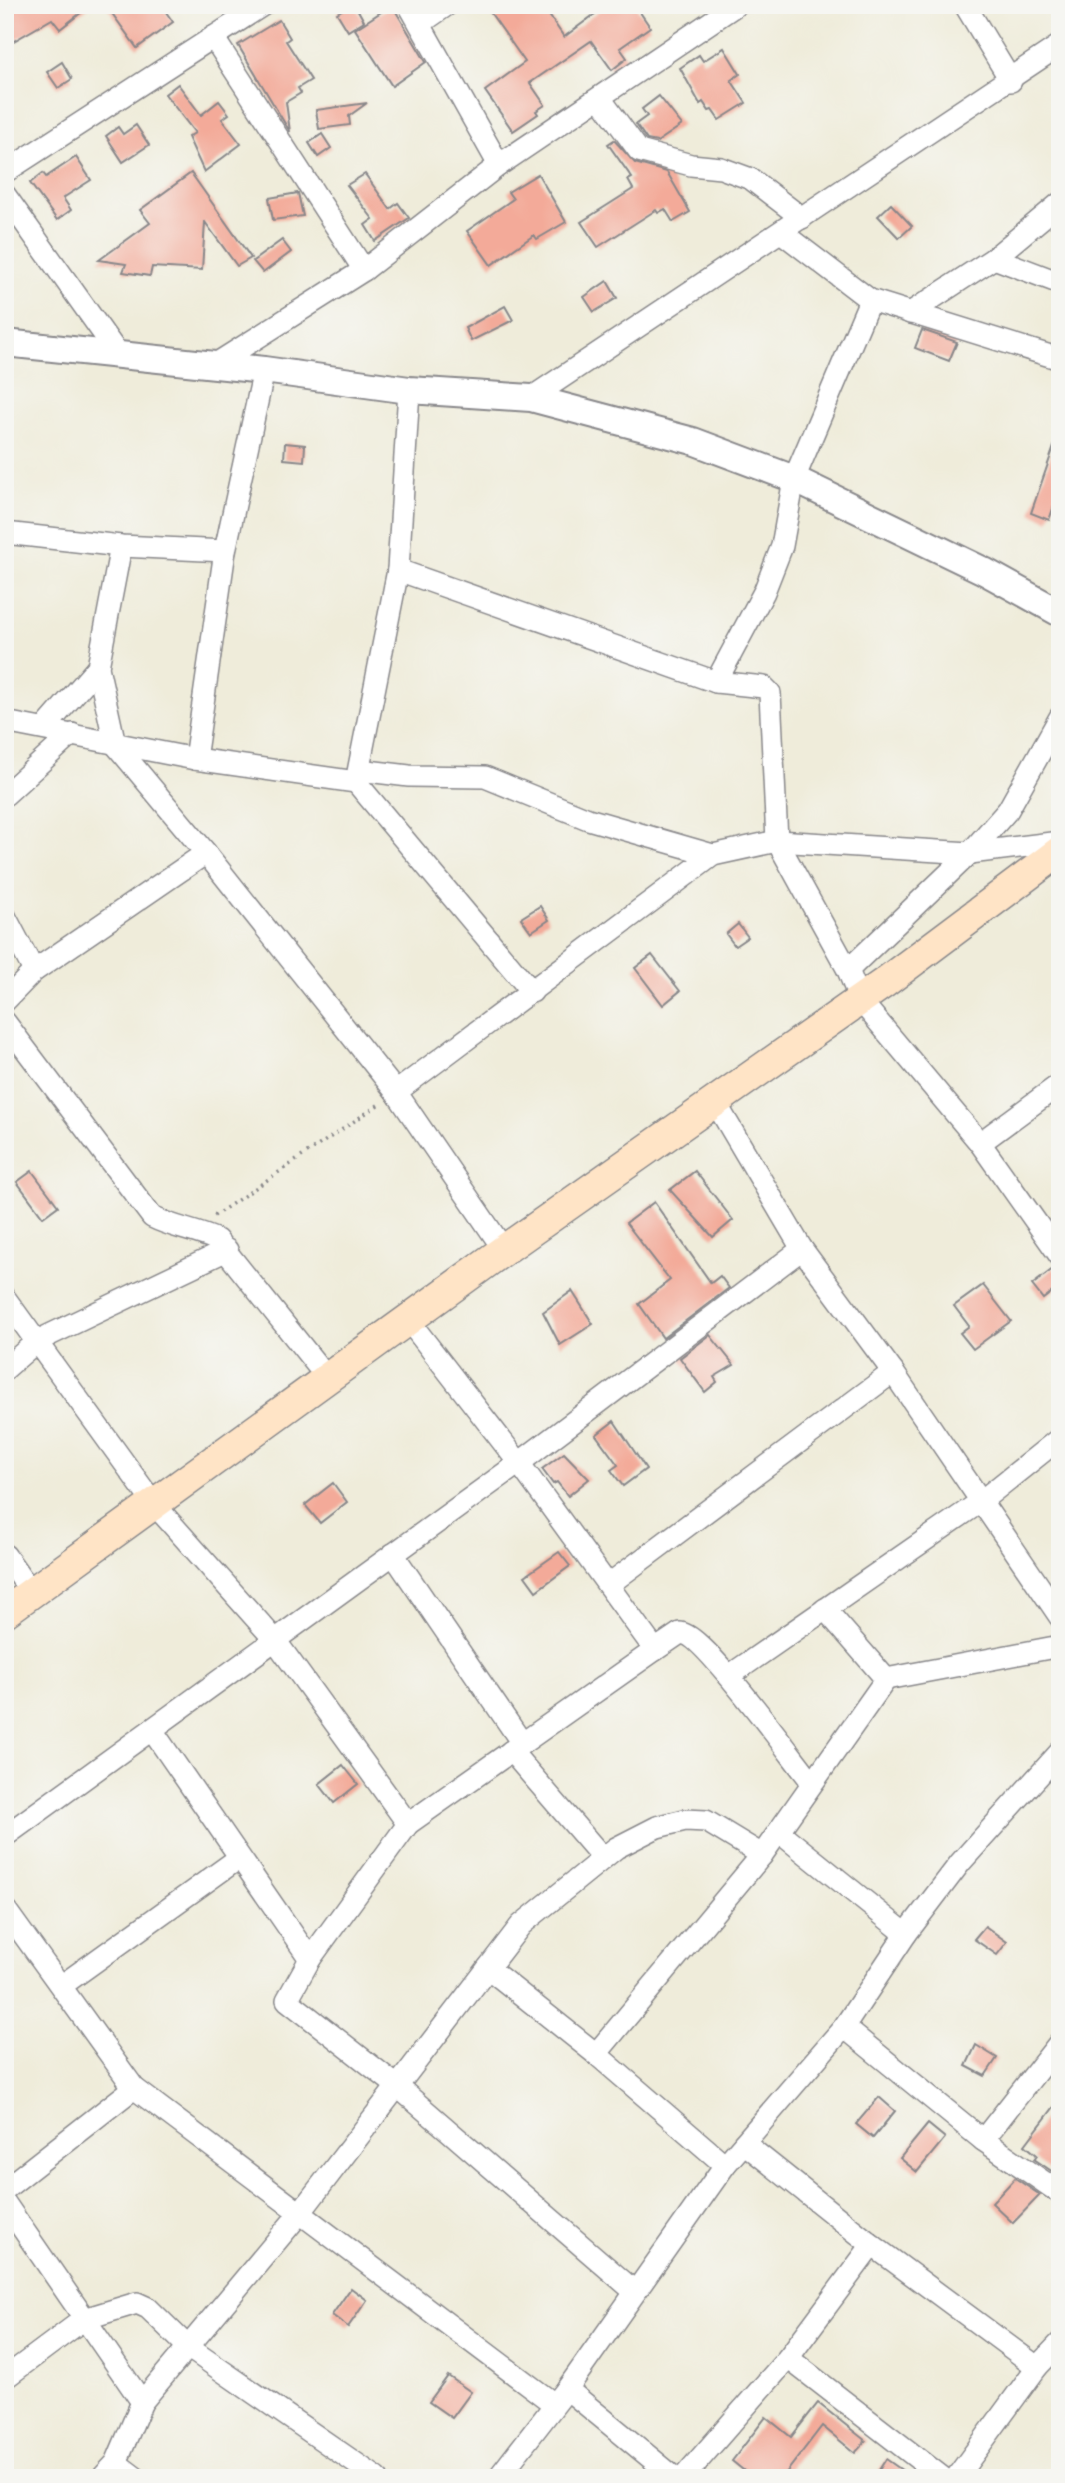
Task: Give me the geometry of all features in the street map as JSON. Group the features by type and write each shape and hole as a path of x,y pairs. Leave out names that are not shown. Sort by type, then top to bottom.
{"main road":[{"path":"5,1612 504,1250 860,1000 1060,850"}],"street":[{"path":"5,172 262,5"},
{"path":"447,5 415,14 499,165"},
{"path":"214,365 364,270 499,165 736,5"},
{"path":"965,5 1011,80"},
{"path":"213,37 364,270"},
{"path":"531,398 1060,45"},
{"path":"600,98 639,151 691,165 721,168 751,178 802,218"},
{"path":"5,195 118,355"},
{"path":"910,313 994,258 1060,203"},
{"path":"782,232 870,300 1060,359"},
{"path":"994,258 1060,282"},
{"path":"716,682 764,592 782,546 794,479 870,300"},
{"path":"5,343 264,370 408,390 531,398 693,441 794,479 984,571 1060,613"},
{"path":"195,759 225,551 264,370"},
{"path":"357,776 398,570 408,390"},
{"path":"5,533 121,547 225,551"},
{"path":"121,547 98,667 115,744 206,853 396,1092 504,1250"},
{"path":"398,570 716,682 764,687 770,693 777,841 848,970 860,1000 980,1143 1060,1256"},
{"path":"44,729 98,667"},
{"path":"848,970 970,853 1008,810 1060,717"},
{"path":"5,722 195,759 357,776 485,777 588,819 713,855"},
{"path":"5,795 72,734"},
{"path":"357,776 532,992"},
{"path":"396,1092 713,855 777,841 970,853 1060,842"},
{"path":"5,1000 34,971 206,853"},
{"path":"5,916 34,971"},
{"path":"5,1021 152,1217 174,1228 195,1230 217,1240 328,1379"},
{"path":"980,1143 1060,1084"},
{"path":"714,1100 802,1249 893,1372 1060,1617"},
{"path":"5,1836 519,1463 802,1249"},
{"path":"5,1368 37,1340 227,1250"},
{"path":"5,1298 154,1504 275,1640 408,1824"},
{"path":"409,1321 519,1463 655,1650"},
{"path":"608,1585 893,1372"},
{"path":"729,1676 980,1502 1060,1438"},
{"path":"393,1554 516,1747 603,1858"},
{"path":"5,1555 32,1593"},
{"path":"825,1609 886,1679"},
{"path":"634,2291 397,2086 289,2004 288,1996 310,1959 408,1824 655,1650 685,1633 729,1676 812,1782"},
{"path":"596,2054 762,1855 886,1679 1060,1646"},
{"path":"152,1730 310,1959"},
{"path":"498,2478 561,2396 725,2165 844,2027 906,1934 968,1852 1060,1752"},
{"path":"136,2478 109,2470 142,2402 300,2213 521,1925 615,1848 657,1827 685,1819 706,1821 762,1855"},
{"path":"779,1832 906,1934"},
{"path":"61,1986 239,1858"},
{"path":"5,1909 134,2088 300,2213 675,2478"},
{"path":"488,1968 596,2054 725,2165"},
{"path":"844,2027 983,2140 1060,2193"},
{"path":"983,2140 1060,2042"},
{"path":"5,2189 134,2088"},
{"path":"744,2143 872,2245 1037,2367"},
{"path":"5,2203 142,2402"},
{"path":"683,2478 788,2358 872,2245"},
{"path":"5,2378 85,2319 137,2303 148,2308 189,2348 377,2478"},
{"path":"956,2478 1037,2367 1060,2343"},
{"path":"788,2358 943,2478"}],"path":[{"path":"195,1230 396,1092"}],"building":[{"path":"5,5 91,5 60,29 52,19 5,46"},
{"path":"106,5 161,5 173,22 137,48"},
{"path":"355,5 364,21 348,31 337,13"},
{"path":"392,5 426,62 392,86 355,29"},
{"path":"485,5 542,5 564,37 607,5 635,5 650,27 620,48 627,58 612,70 591,41 530,83 545,105 536,111 538,114 513,131 485,91 525,62"},
{"path":"279,20 290,38 286,41 311,80 298,88 301,93 286,102 290,132 238,45"},
{"path":"724,48 740,74 731,80 746,103 719,120 703,102 700,104 680,68 699,55 703,61"},
{"path":"62,62 72,79 58,88 47,72"},
{"path":"178,84 201,115 219,101 229,114 222,119 241,144 204,172 188,137 195,133 165,94"},
{"path":"659,96 682,125 657,142 647,140 636,124 647,116 642,109"},
{"path":"367,103 349,116 350,125 319,129 316,110"},
{"path":"136,125 149,145 123,162 106,136 118,127 123,134"},
{"path":"322,134 331,148 318,157 309,143"},
{"path":"614,140 635,163 667,172 690,212 673,222 665,209 658,213 656,210 598,247 581,222 633,189 628,180 632,178 608,144"},
{"path":"76,157 91,180 63,198 71,210 57,220 30,183 43,173 46,177"},
{"path":"191,173 251,258 237,266 205,222 202,270 152,267 150,276 123,272 126,264 99,260 150,223 140,210"},
{"path":"365,174 390,209 398,203 409,218 375,241 365,225 373,219 347,185"},
{"path":"538,174 566,222 537,239 534,235 491,265 467,231 513,199 508,192"},
{"path":"298,193 303,216 273,220 269,198"},
{"path":"891,204 912,226 899,238 878,216"},
{"path":"282,240 291,252 263,273 253,261"},
{"path":"607,281 617,298 594,312 584,297"},
{"path":"505,306 513,320 471,341 465,328"},
{"path":"922,330 957,342 949,361 915,348"},
{"path":"1057,438 1060,489 1049,520 1031,513"},
{"path":"285,443 305,445 304,461 284,459"},
{"path":"540,906 549,920 531,932 521,918"},
{"path":"738,924 748,937 735,946 726,934"},
{"path":"652,955 680,991 663,1005 635,968"},
{"path":"32,1171 58,1206 43,1217 17,1182"},
{"path":"695,1171 733,1220 713,1237 670,1190"},
{"path":"654,1202 711,1283 720,1276 729,1288 663,1338 639,1304 670,1280 626,1223"},
{"path":"1054,1268 1060,1269 1060,1286 1043,1299 1032,1285"},
{"path":"983,1285 1011,1321 973,1349 960,1333 969,1326 954,1306"},
{"path":"572,1291 593,1324 560,1345 543,1312"},
{"path":"710,1335 734,1365 714,1377 717,1382 705,1392 680,1358"},
{"path":"614,1421 646,1469 623,1486 611,1470 618,1465 596,1435"},
{"path":"564,1453 589,1479 568,1496 557,1482 553,1484 542,1469"},
{"path":"333,1483 347,1502 320,1523 305,1505"},
{"path":"559,1552 570,1566 536,1591 525,1576"},
{"path":"343,1765 358,1784 334,1803 319,1784"},
{"path":"985,1926 1007,1942 997,1955 974,1939"},
{"path":"976,2045 997,2058 985,2076 966,2066"},
{"path":"879,2097 895,2111 873,2138 856,2124"},
{"path":"1060,2099 1060,2163 1053,2172 1034,2159 1037,2155 1025,2145"},
{"path":"928,2124 945,2138 917,2172 900,2158"},
{"path":"1015,2178 1040,2195 1013,2223 992,2203"},
{"path":"351,2288 367,2300 348,2327 332,2315"},
{"path":"448,2376 471,2392 452,2418 429,2402"},
{"path":"818,2403 866,2441 855,2453 822,2426 782,2478 753,2478 732,2461 766,2417 791,2437"},
{"path":"886,2459 913,2478 874,2478"}]}
